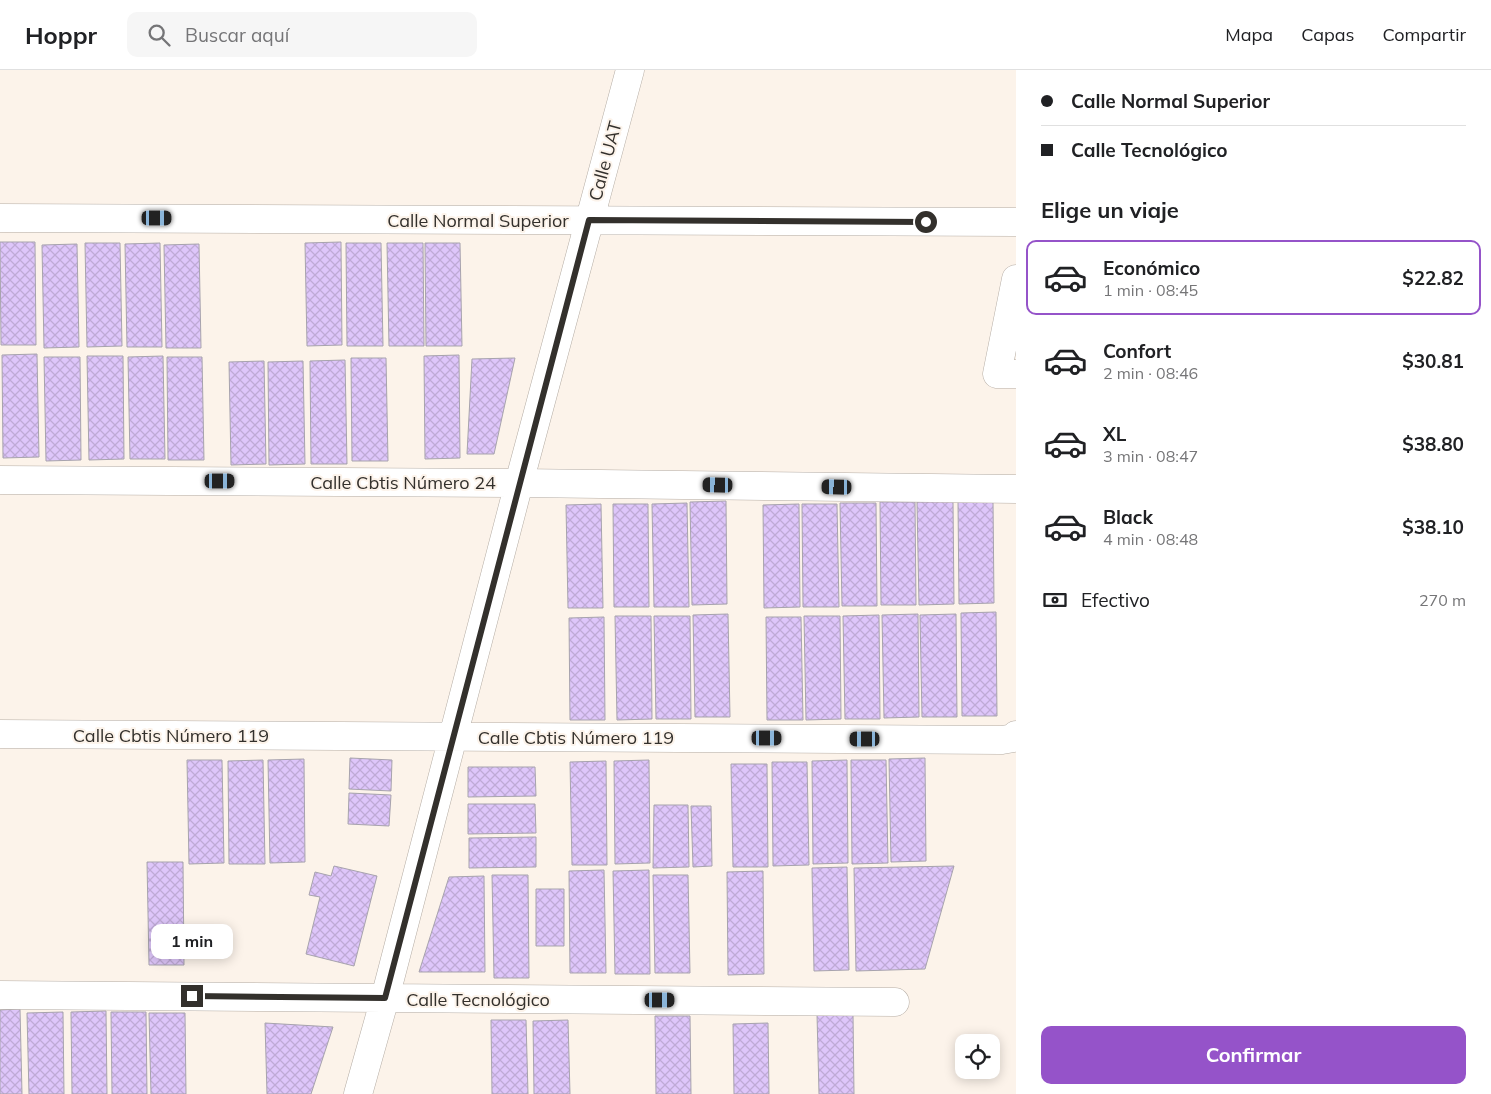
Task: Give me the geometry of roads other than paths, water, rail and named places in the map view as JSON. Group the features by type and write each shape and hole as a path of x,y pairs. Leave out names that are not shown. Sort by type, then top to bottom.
{"street":[{"name":"Calle UAT","path":"358,1094 630,70"},
{"name":"Calle Normal Superior","path":"0,218 1016,222"},
{"path":"1016,279 997,374 1016,374"},
{"name":"Calle Cbtis Número 24","path":"0,480 519,483 1016,489"},
{"name":"Calle Cbtis Número 119","path":"0,734 453,737 1009,737"},
{"name":"Calle Tecnológico","path":"0,995 895,1002"}]}
